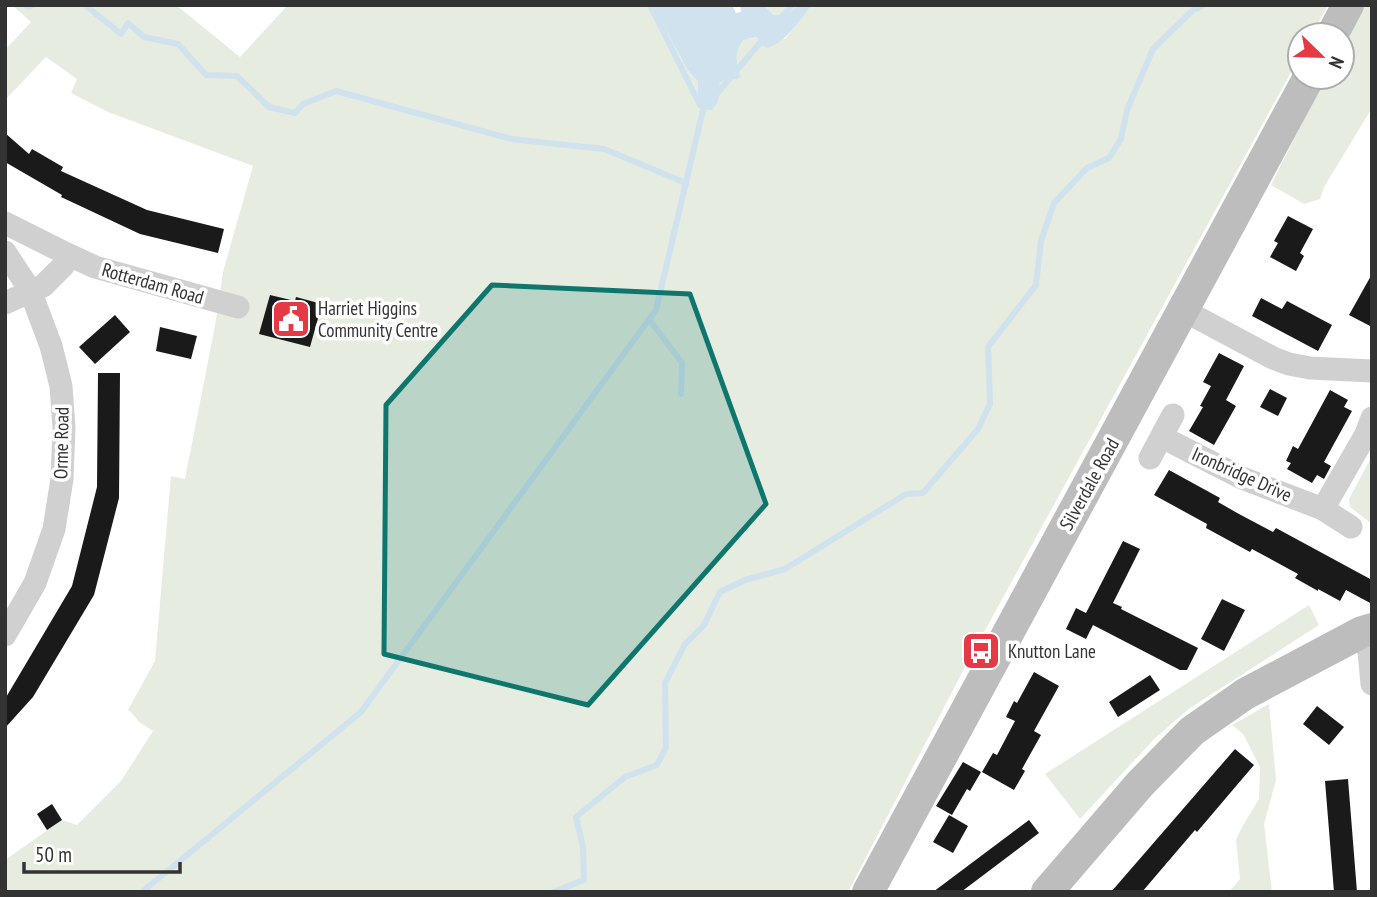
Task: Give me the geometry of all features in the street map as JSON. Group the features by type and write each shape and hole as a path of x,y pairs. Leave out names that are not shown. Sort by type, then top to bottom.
{"main road":[{"path":"1339,21 1348,5"},
{"name":"Silverdale Road","path":"867,892 1301,91"},
{"path":"1047,892 1140,784 1192,731 1245,694 1367,630"}],"street":[{"name":"Rotterdam Road","path":"5,223 95,267 238,307"},
{"name":"Orme Road","path":"5,252 30,290 51,346 61,386 64,428 62,479 54,529 36,583 5,635"},
{"path":"5,303 43,286 63,266 69,255"},
{"path":"1183,310 1289,364 1310,368 1372,371"},
{"path":"1150,458 1173,415"},
{"path":"1323,509 1366,434 1372,418"},
{"name":"Ironbridge Drive","path":"1162,437 1242,478 1323,509 1351,527"},
{"path":"1367,630 1372,684"}],"highlighted area":[{"path":"492,285 690,294 766,504 588,705 384,654 386,405"}],"shaded area":[{"path":"12,5 176,5 240,57 288,5 652,5 687,69 698,82 697,99 720,90 722,81 728,81 740,73 737,56 743,39 785,39 812,5 1328,5 1319,21 1286,21 1286,82 966,665 848,892 5,892 5,860 62,820 77,825 121,781 153,731 139,722 128,710 155,661 171,476 185,479 223,272 253,166 108,112 71,93 77,79 46,57 5,100 5,50 31,22"},
{"path":"768,5 798,5 789,13 774,15 766,8"},
{"path":"1363,5 1372,5 1372,108 1324,187 1320,199 1304,204 1271,185 1318,91 1356,91 1354,21"},
{"path":"1372,456 1372,524 1350,507 1349,499"},
{"path":"1309,605 1319,625 1190,708 1155,738 1080,819 1045,774"},
{"path":"1269,704 1276,780 1264,824 1272,892 1229,892 1240,879 1236,840 1259,799 1260,767 1243,734 1232,725"}],"water":[{"path":"652,5 732,5 736,13 741,12 740,5 768,5 766,8 774,15 789,13 798,5 812,5 793,29 775,45 768,48 761,45 757,37 743,40 737,58 741,77 720,83 718,102 712,110 703,110 697,99 698,82 687,69"}],"building":[{"path":"5,133 29,154 32,149 63,167 61,171 147,210 224,229 218,253 140,234 61,197 62,195 5,162"},
{"path":"1288,216 1313,229 1300,253 1304,256 1296,271 1270,257 1278,243 1274,241"},
{"path":"1372,274 1372,327 1349,315"},
{"name":"Harriet Higgins Community Centre","path":"270,295 295,301 296,297 322,304 310,347 259,334"},
{"path":"1261,298 1282,309 1287,301 1332,325 1318,351 1252,316"},
{"path":"115,315 130,332 95,364 79,347"},
{"path":"160,327 197,336 191,359 156,351"},
{"path":"1219,353 1244,366 1226,400 1236,406 1214,445 1189,431 1211,386 1203,382"},
{"path":"98,373 120,373 119,498 94,595 33,697 5,728 5,699 72,586 97,487"},
{"path":"1270,389 1287,398 1278,416 1260,407"},
{"path":"1330,390 1348,400 1344,407 1352,411 1324,462 1331,466 1324,479 1317,475 1312,483 1287,469 1291,463 1286,461 1293,446 1298,449"},
{"path":"1169,470 1220,498 1218,502 1239,514 1273,532 1276,528 1372,580 1372,604 1346,590 1340,601 1318,591 1295,578 1298,574 1206,528 1207,524 1154,495"},
{"path":"1123,541 1140,549 1113,603 1198,648 1187,670 1180,670 1093,625 1086,639 1066,629 1076,608 1086,613"},
{"path":"1222,599 1245,610 1224,651 1201,639"},
{"path":"1034,672 1059,686 1034,731 1041,735 1014,790 982,772 993,753 997,755 1015,721 1006,717"},
{"path":"1150,675 1160,690 1118,717 1109,702"},
{"path":"1317,706 1344,727 1329,745 1303,724"},
{"path":"1235,749 1254,765 1197,832 1195,830 1142,892 1111,892"},
{"path":"963,762 981,772 970,791 967,789 952,815 936,806"},
{"path":"1348,779 1357,892 1334,892 1325,781"},
{"path":"52,804 62,820 47,830 37,814"},
{"path":"949,815 968,826 953,853 933,842"},
{"path":"1029,820 1039,833 961,892 933,892"}],"waterway":[{"path":"26,5 33,5"},
{"path":"85,5 121,34 128,23 144,37 178,44 206,75 237,76 269,107 295,113 303,104 336,91 511,139 604,149 686,183"},
{"path":"650,5 700,105"},
{"path":"781,18 792,5"},
{"path":"553,892 584,880 583,847 576,817 625,777 657,765 666,747 665,683 685,644 704,625 720,592 745,580 785,569 906,494 923,493 978,429 990,404 988,347 1036,285 1041,241 1054,203 1087,168 1109,158 1121,139 1127,110 1153,49 1193,10 1204,5"},
{"path":"715,96 765,37"},
{"path":"142,892 361,712 656,310 703,110 708,104"},
{"path":"649,319 682,363 681,394"}],"place":[{"name":"Harriet Higgins Community Centre","path":"291,319"},
{"name":"Knutton Lane","path":"981,651"}]}
